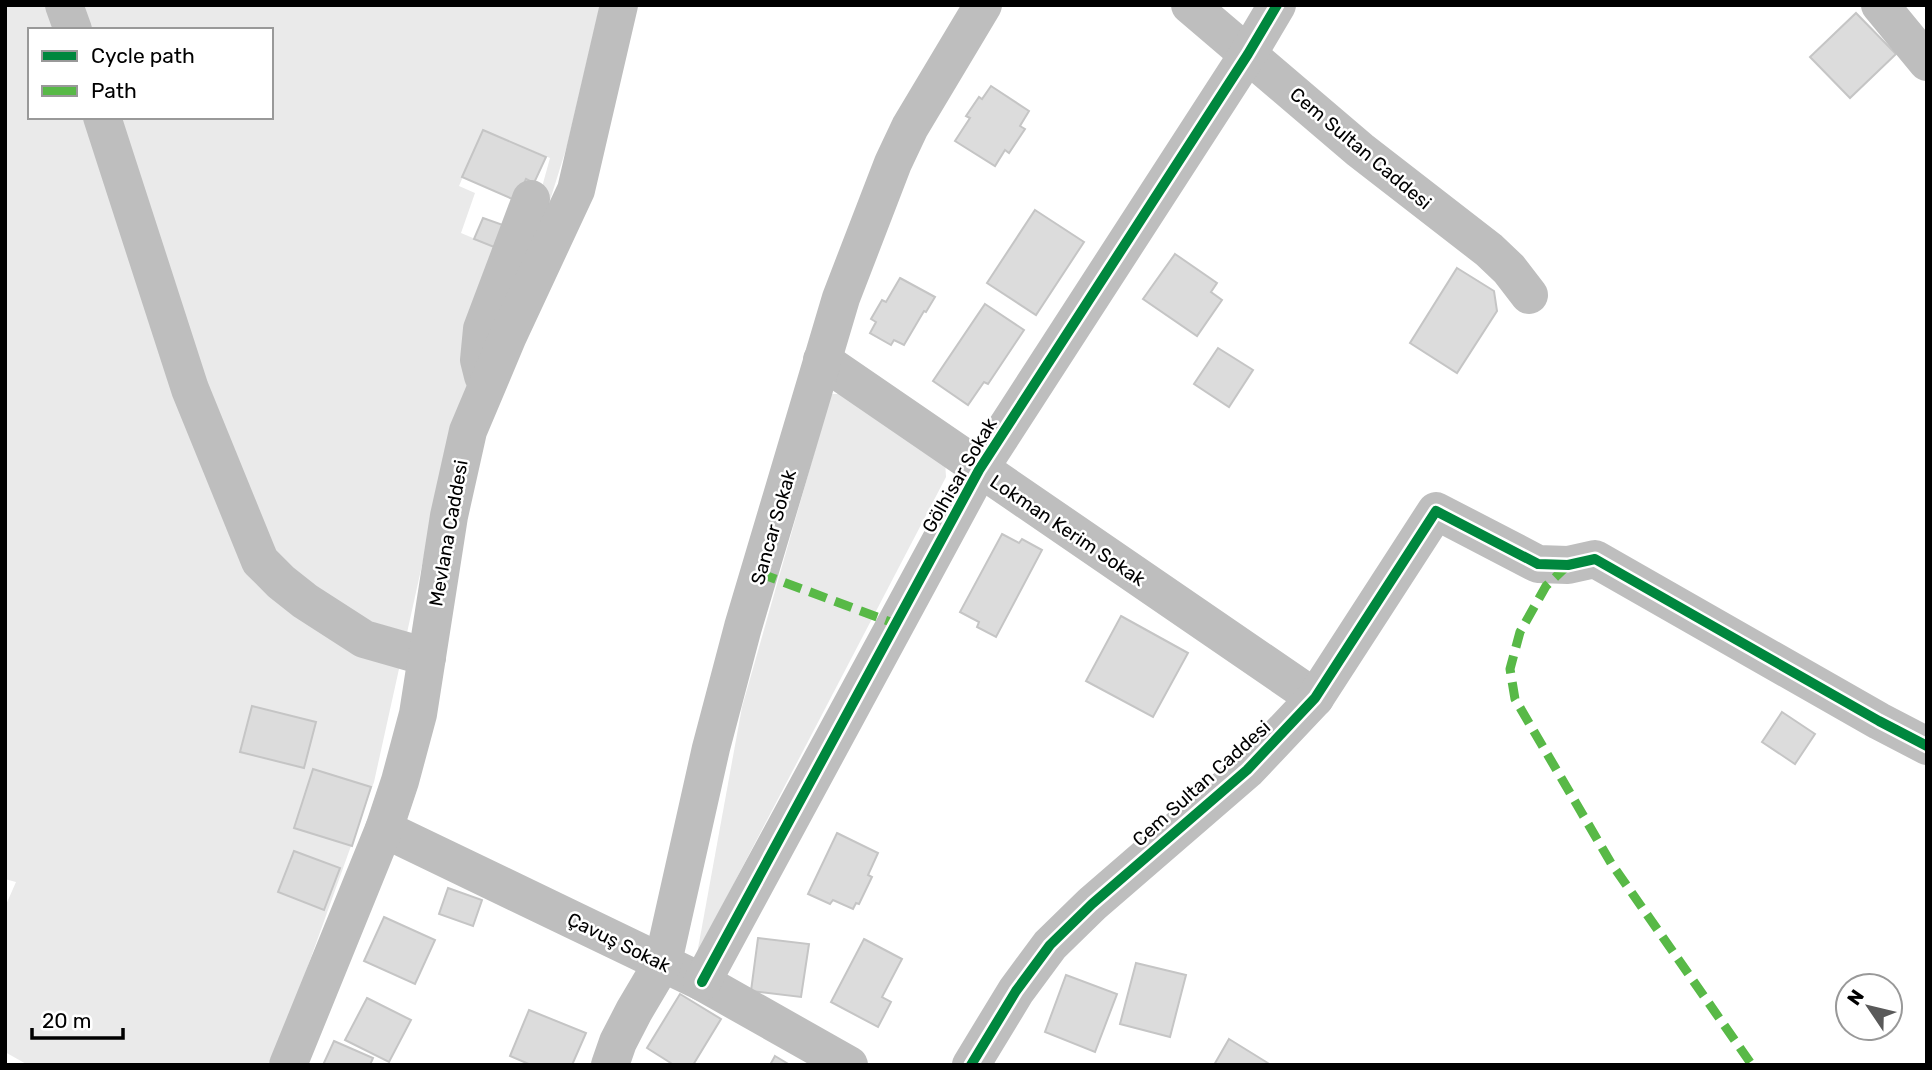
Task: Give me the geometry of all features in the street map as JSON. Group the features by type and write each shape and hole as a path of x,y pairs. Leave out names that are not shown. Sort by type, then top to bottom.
{"street":[{"path":"64,5 72,28"},
{"name":"Mevlana Caddesi","path":"288,1065 384,829 409,751 418,713 449,516 468,432 487,384 576,190 619,5"},
{"name":"Sancar Sokak","path":"611,1065 618,1042 663,962 711,748 841,298 893,163 910,127 983,5"},
{"name":"Cem Sultan Caddesi","path":"1190,5 1360,150 1489,250 1509,269 1529,295"},
{"name":"Gölhisar Sokak","path":"702,982 979,470 1277,5"},
{"path":"1880,5 1927,62"},
{"path":"103,119 190,389 260,561 305,601 364,639 427,656"},
{"path":"487,384 480,371 479,360 482,329 531,199"},
{"name":"Lokman Kerim Sokak","path":"822,360 1315,698"},
{"name":"Cem Sultan Caddesi","path":"971,1065 1016,991 1050,945 1092,904 1247,770 1315,698 1436,511 1538,564 1568,565 1595,559 1927,746"},
{"name":"Çavuş Sokak","path":"384,829 663,962 849,1065"}],"shaded area":[{"path":"5,5 600,5 567,146 535,248 526,245 550,158 483,130 459,186 475,193 461,233 504,251 467,397 449,443 374,782 296,999 268,1065 28,1065 5,1052 5,907 16,882 5,879"},
{"path":"831,394 846,394 945,460 946,477 697,954 742,707"}],"building":[{"path":"1856,13 1896,54 1850,98 1810,57"},
{"path":"991,86 1029,111 1020,126 1025,129 1009,153 1005,150 995,166 955,141 970,118 966,116 979,97 982,99"},
{"path":"483,130 546,157 534,183 526,179 517,201 462,177"},
{"path":"1035,210 1084,242 1036,315 987,283"},
{"path":"483,218 503,225 494,247 474,239"},
{"path":"1175,254 1217,283 1211,292 1222,300 1197,336 1143,299"},
{"path":"1457,268 1494,291 1497,311 1457,373 1410,343"},
{"path":"900,278 935,297 904,345 894,340 891,345 870,333 876,322 871,319 882,300 886,302"},
{"path":"985,304 1024,330 988,384 984,382 968,405 933,381"},
{"path":"1218,348 1253,370 1229,407 1194,384"},
{"path":"1002,534 1019,543 1022,539 1042,550 996,637 977,627 979,622 960,612"},
{"path":"1121,616 1188,653 1153,717 1086,681"},
{"path":"252,706 316,722 304,768 240,752"},
{"path":"1782,712 1815,734 1795,764 1762,742"},
{"path":"313,769 371,787 352,846 294,828"},
{"path":"837,833 878,853 868,875 872,877 859,904 856,903 853,909 833,900 830,904 808,894"},
{"path":"294,851 340,868 324,910 278,892"},
{"path":"448,888 482,900 473,926 439,914"},
{"path":"384,917 435,940 415,984 364,961"},
{"path":"758,938 809,944 801,997 751,991"},
{"path":"864,939 902,959 882,997 891,1002 878,1027 831,1002"},
{"path":"1136,963 1186,975 1170,1037 1120,1024"},
{"path":"1066,975 1117,994 1095,1052 1045,1032"},
{"path":"680,994 721,1019 693,1065 674,1065 647,1048"},
{"path":"367,998 411,1020 389,1062 345,1040"},
{"path":"529,1010 586,1033 572,1065 531,1065 510,1056"},
{"path":"1229,1039 1271,1065 1214,1065"},
{"path":"334,1041 373,1058 370,1065 323,1065"},
{"path":"775,1056 790,1065 770,1065"}],"marked path":[{"path":"1568,565 1546,586 1520,632 1510,669 1515,699 1611,863 1752,1065"},
{"path":"759,573 896,624"}],"cycle path":[{"path":"702,982 979,470 1277,5"},
{"path":"971,1065 1016,991 1050,945 1092,904 1247,770 1315,698 1436,511 1538,564 1568,565 1595,559 1927,746"}]}
